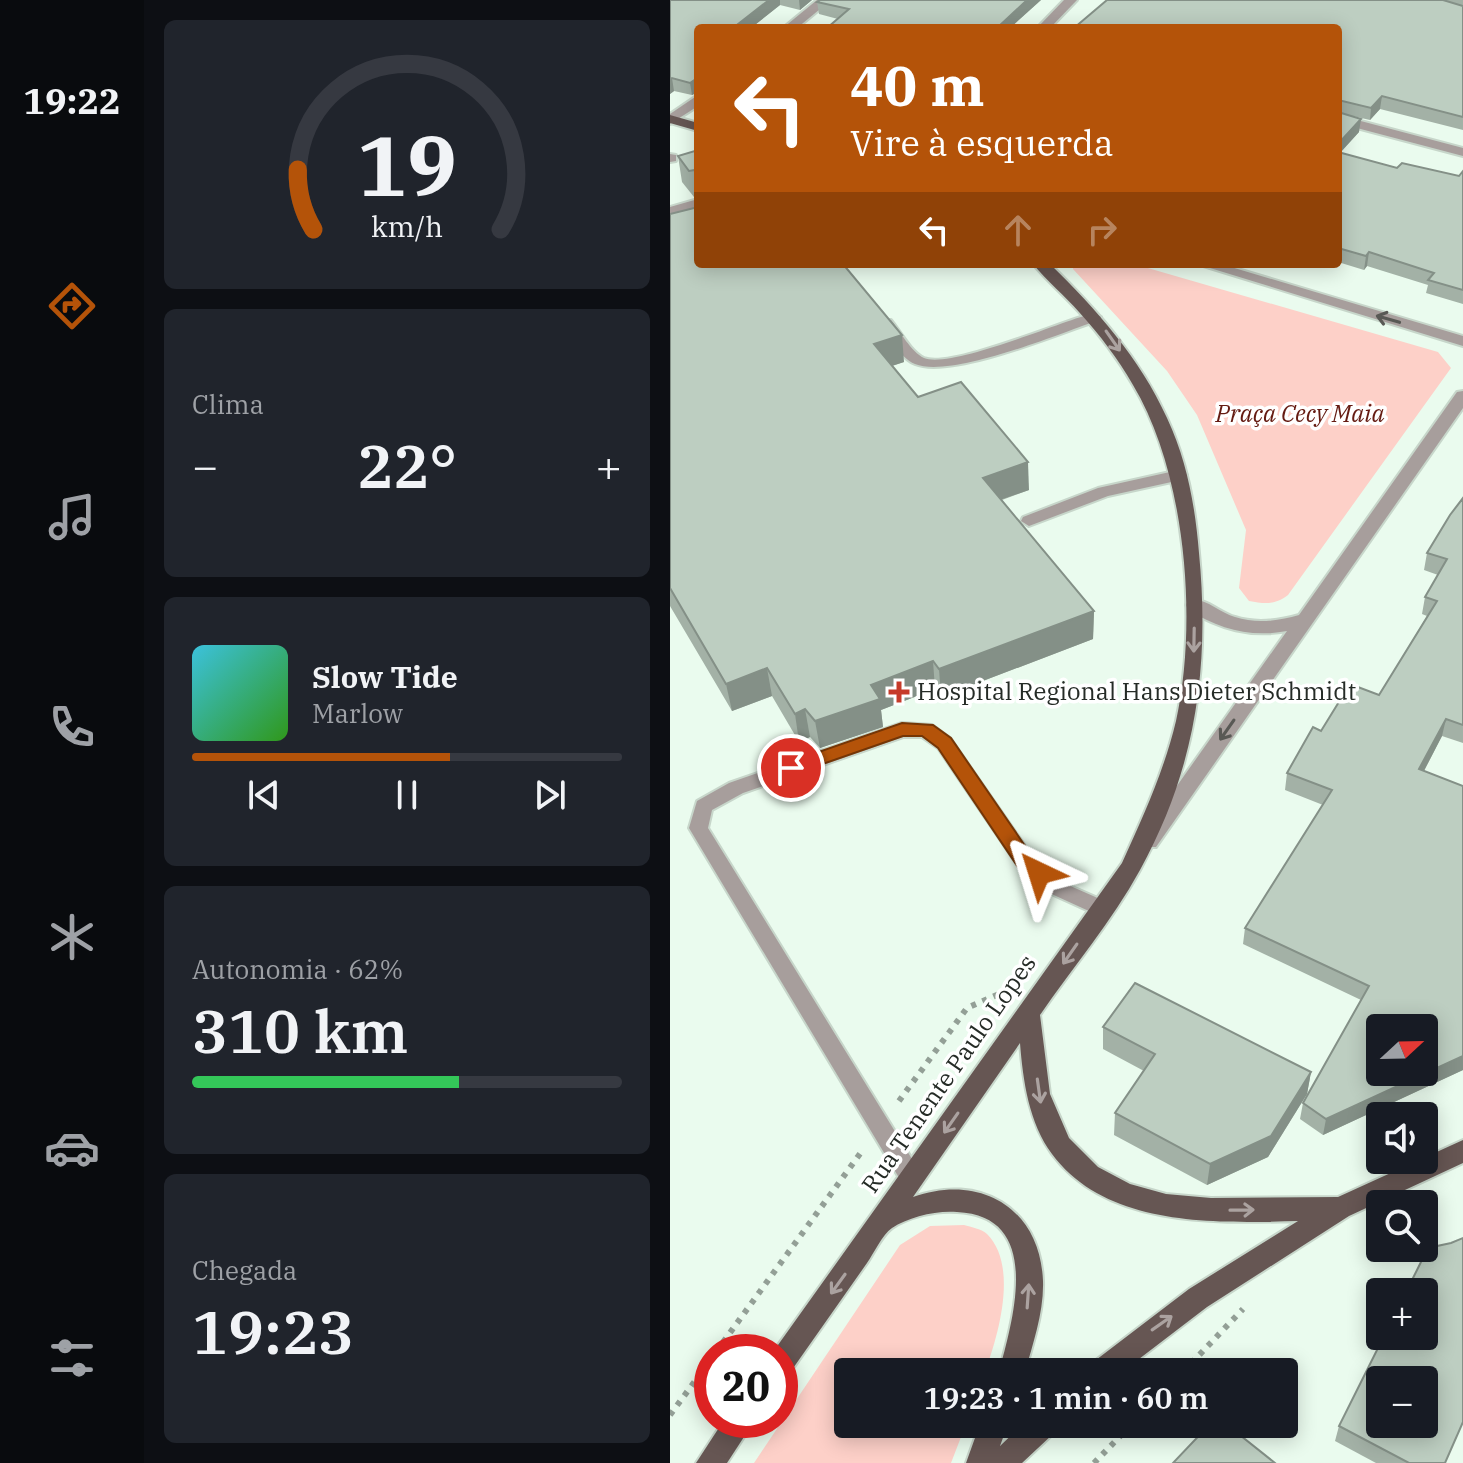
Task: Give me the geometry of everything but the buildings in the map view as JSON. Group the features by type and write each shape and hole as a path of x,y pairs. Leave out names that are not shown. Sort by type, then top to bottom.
{"main road":[{"path":"671,120 694,126"},
{"path":"1045,268 1094,317 1133,370 1157,415 1179,475 1195,605 1193,665 1186,719 1166,790 1131,867"},
{"name":"Rua Tenente Paulo Lopes","path":"798,1340 1131,867"},
{"path":"1028,1013 1041,1105 1055,1137 1081,1169 1113,1189 1159,1206 1208,1211 1340,1208"},
{"path":"1119,1358 1198,1298 1340,1208 1463,1151"},
{"path":"883,1220 930,1203 964,1200 992,1206 1012,1224 1024,1247 1030,1279 1027,1315 1016,1358"},
{"path":"710,1463 728,1438"},
{"path":"980,1463 989,1438"},
{"path":"1002,1463 1028,1438"}],"street":[{"path":"794,24 825,0"},
{"path":"1047,24 1071,0"},
{"path":"671,120 694,102"},
{"path":"1342,120 1463,152"},
{"path":"1218,268 1463,341"},
{"name":"Rua Tenente Paulo Lopes","path":"1131,867 1463,396"},
{"path":"1195,605 1218,620 1242,628 1278,628 1304,620"}],"lane":[{"path":"670,211 694,204"},
{"path":"878,313 919,361 931,365 975,357 1094,317"},
{"path":"1029,521 1104,492 1179,475"},
{"path":"912,1179 698,828 704,806 736,788 902,730 926,730 944,743 1025,861 1052,886 1102,909"}],"path":[{"path":"670,1415 694,1382"},
{"path":"1094,1463 1118,1438"}],"green space":[{"name":"Praça Cecy Maia","path":"1148,268 1438,352 1451,368 1288,595 1270,603 1249,601 1239,588 1246,530 1197,415 1167,371 1073,269"},
{"path":"964,1225 979,1229 997,1248 1004,1282 1003,1302 989,1358 834,1358 834,1438 961,1438 951,1463 754,1463 771,1438 798,1438 798,1397 900,1245 930,1226"}],"place":[{"name":"Hospital Regional Hans Dieter Schmidt","path":"899,692"}],"route":[{"path":"791,768 902,730 926,730 944,743 1025,861 1039,873"}]}
